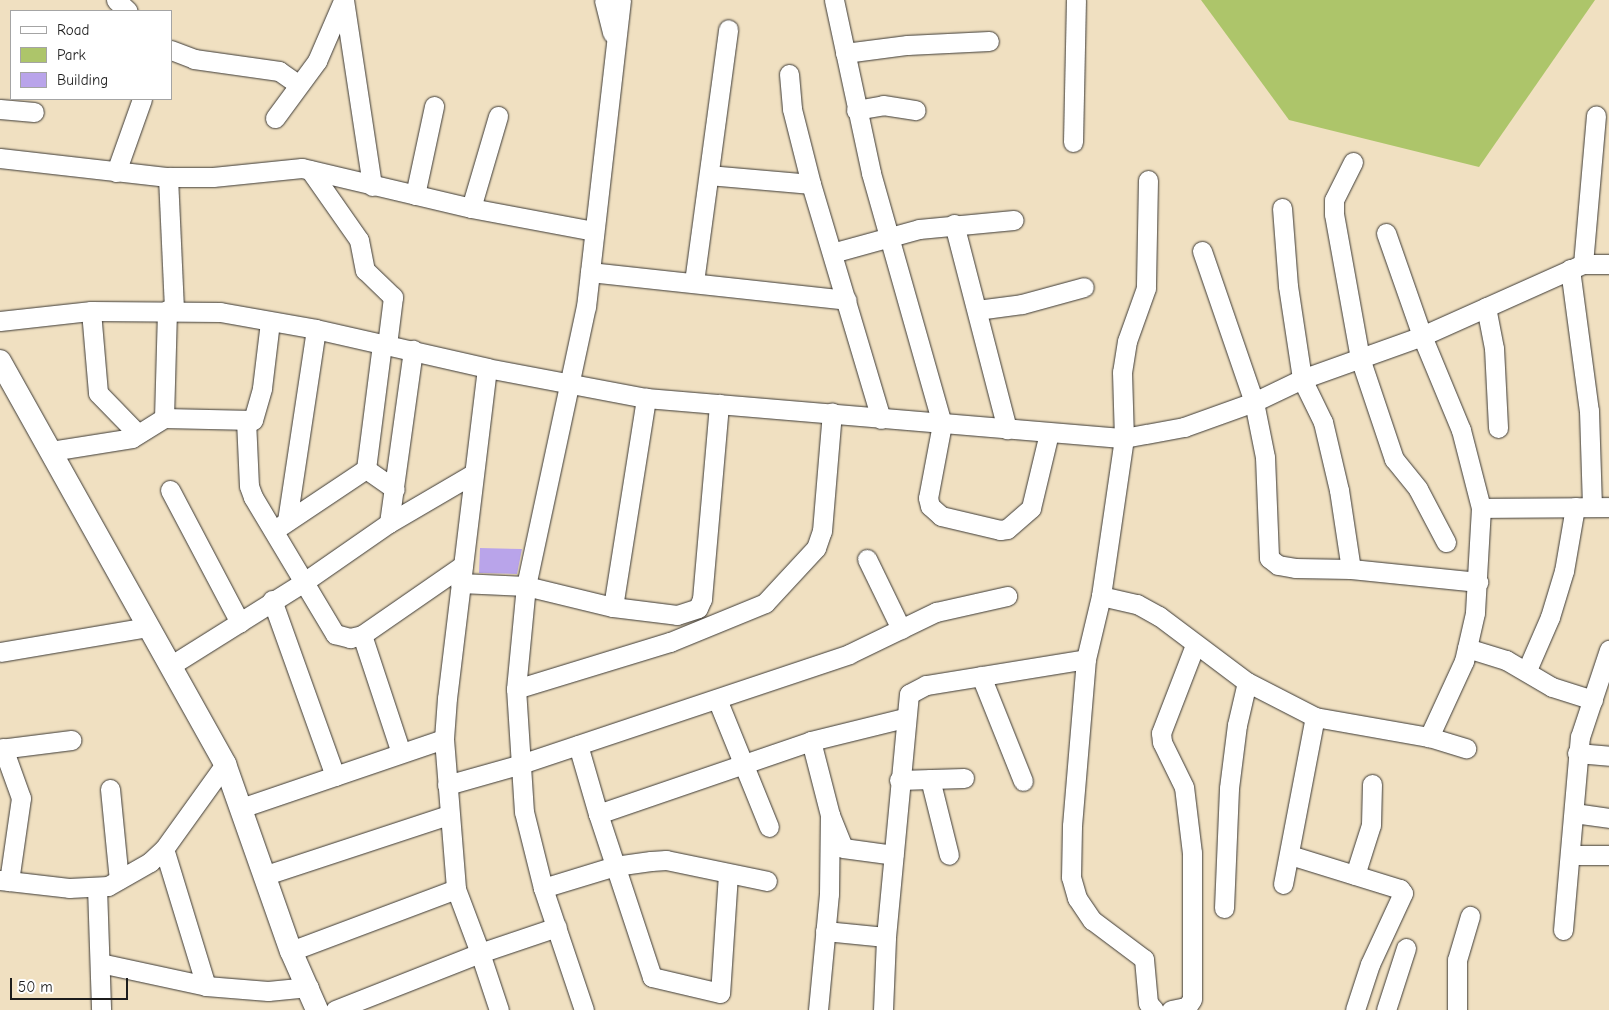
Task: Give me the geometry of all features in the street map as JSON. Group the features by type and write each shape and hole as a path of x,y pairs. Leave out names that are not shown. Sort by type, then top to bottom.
{"street":[{"path":"116,0 127,10"},
{"path":"275,118 317,61 344,0"},
{"path":"344,0 372,186"},
{"path":"604,0 615,41"},
{"path":"584,1010 543,888 524,812 516,689 526,586 586,307 621,0"},
{"path":"834,0 856,110 888,236 942,424 928,498 930,506 940,516 1000,530 1007,529 1031,508 1049,433"},
{"path":"1073,142 1076,0"},
{"path":"694,282 728,30"},
{"path":"845,53 907,45 989,41"},
{"path":"172,50 194,59 279,71 299,85"},
{"path":"790,74 792,108 811,184 881,419"},
{"path":"116,172 142,100"},
{"path":"856,110 883,105 916,110"},
{"path":"415,194 434,106"},
{"path":"0,109 34,112"},
{"path":"471,208 498,116"},
{"path":"1528,670 1550,617 1564,571 1592,507 1589,411 1577,266 1596,116"},
{"path":"0,158 168,177 213,177 290,168 310,170 471,208 594,231"},
{"path":"1353,162 1334,200 1334,214 1360,358 1394,459 1418,489 1446,542"},
{"path":"281,525 366,469 392,297 365,270 359,240 310,170"},
{"path":"709,175 811,184"},
{"path":"164,418 171,310 168,177"},
{"path":"1148,180 1146,288 1127,341 1122,372 1124,438 1101,596 1086,659 1072,826 1071,877 1077,898 1092,920 1144,959 1150,1009"},
{"path":"1282,208 1288,286 1302,379 1323,422 1340,490 1352,569"},
{"path":"832,253 888,236 954,224 1014,220"},
{"path":"954,224 1007,429"},
{"path":"1386,233 1422,336 1461,430 1481,508 1476,613 1467,648 1429,738"},
{"path":"1202,251 1254,402 1266,466 1269,558 1278,565 1295,568 1352,569 1478,582"},
{"path":"0,321 91,311 171,310 220,312 316,329 569,385 646,398 832,412 881,419 1124,438 1184,427 1254,402 1302,379 1422,336 1577,266 1609,264"},
{"path":"590,272 846,300"},
{"path":"977,310 1022,304 1084,287"},
{"path":"1486,307 1494,348 1498,428"},
{"path":"91,311 98,393 138,434"},
{"path":"51,451 138,434 164,418 253,420 262,388 270,322"},
{"path":"281,525 316,329"},
{"path":"389,523 414,350"},
{"path":"0,361 225,764 290,950 309,987 317,1010"},
{"path":"487,368 473,474 444,739 448,815 456,889 499,1010"},
{"path":"613,607 646,398"},
{"path":"246,420 249,486 281,525 304,582 335,634 350,638 362,635 462,574 526,586 613,607 686,615 700,604 719,404"},
{"path":"516,689 670,642 765,604 816,548 822,532 832,412"},
{"path":"366,469 395,489"},
{"path":"170,666 240,623 272,600 304,582 389,523 473,474"},
{"path":"170,490 240,623"},
{"path":"1481,508 1592,507"},
{"path":"867,559 901,629"},
{"path":"447,785 521,764 849,654 936,612 1007,596"},
{"path":"1101,596 1137,604 1159,616 1195,645 1247,682 1315,717 1429,738 1466,748"},
{"path":"272,600 335,776"},
{"path":"0,652 148,627"},
{"path":"362,635 401,753"},
{"path":"1171,1010 1187,1007 1192,999 1192,853 1184,787 1162,742 1161,733 1195,645"},
{"path":"1467,648 1528,670 1552,687 1592,700"},
{"path":"1563,930 1578,753 1592,700 1609,650"},
{"path":"883,1010 886,937 904,718 909,694 915,689 980,676 1086,659"},
{"path":"980,676 1023,781"},
{"path":"1224,908 1229,788 1237,725 1247,682"},
{"path":"717,699 769,827"},
{"path":"1283,884 1315,717"},
{"path":"598,814 811,741 904,718"},
{"path":"241,808 444,739"},
{"path":"71,740 1,748 21,798 5,880 69,888 108,886 150,862 164,849 225,764"},
{"path":"811,741 830,815 843,848 894,855"},
{"path":"578,745 598,814 652,977 721,1002 728,874"},
{"path":"1578,753 1609,756"},
{"path":"899,780 964,778"},
{"path":"930,779 949,854"},
{"path":"1354,875 1371,825 1372,784"},
{"path":"110,789 119,880"},
{"path":"1574,813 1609,818"},
{"path":"263,876 448,815"},
{"path":"818,1010 829,894 830,815"},
{"path":"164,849 206,986"},
{"path":"1570,854 1609,855"},
{"path":"1290,855 1403,893 1370,964 1355,1010"},
{"path":"543,888 615,866 666,860 767,881"},
{"path":"97,887 102,1010"},
{"path":"290,950 456,889"},
{"path":"1457,1010 1456,967 1470,916"},
{"path":"335,1010 480,953 557,927"},
{"path":"825,932 886,937"},
{"path":"1386,1010 1406,948"},
{"path":"100,963 206,986 268,991 309,987"}],"green space":[{"path":"1201,0 1595,0 1479,167 1289,120"}],"building":[{"path":"480,548 522,549 517,574 479,573"}]}
